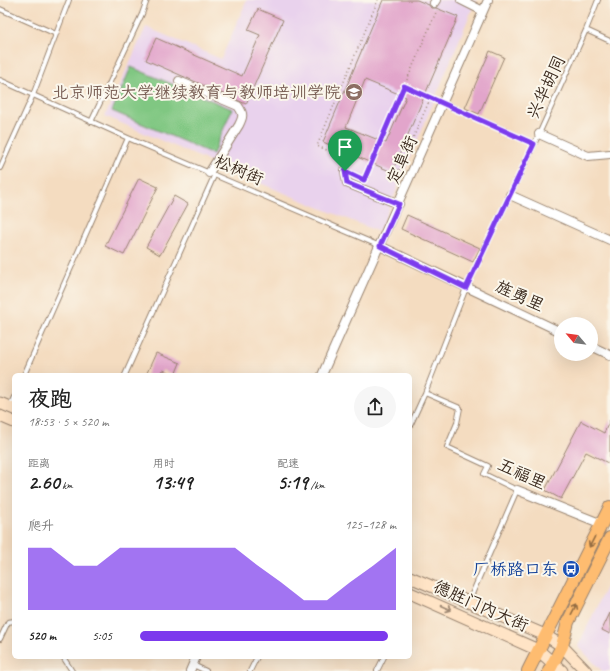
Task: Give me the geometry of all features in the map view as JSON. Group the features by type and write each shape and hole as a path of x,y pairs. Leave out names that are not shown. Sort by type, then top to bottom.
{"main road":[{"path":"0,416 12,421"},
{"path":"528,671 610,507"},
{"path":"555,669 568,622 610,538"},
{"name":"德胜门内大街","path":"412,578 545,635 562,646 586,671"},
{"name":"德胜门内大街","path":"412,594 538,650 555,669"}],"street":[{"path":"461,0 483,11"},
{"name":"定阜街","path":"323,373 488,0"},
{"path":"179,81 238,106 242,111 243,116 239,125 212,174"},
{"path":"539,134 588,156 610,154"},
{"path":"345,171 347,183 399,204"},
{"path":"510,195 610,240"},
{"name":"松树街","path":"380,246 466,288"},
{"name":"旌勇里","path":"466,288 554,329"},
{"path":"598,349 610,355"},
{"name":"五福里","path":"517,490 602,524"}],"lane":[{"path":"0,168 33,95 68,0"},
{"path":"91,122 142,14 147,0"},
{"name":"兴华胡同","path":"412,422 426,393 466,288 539,134 598,0"},
{"path":"0,9 56,34"},
{"path":"586,30 610,41"},
{"name":"松树街","path":"0,80 91,122 380,246"},
{"path":"443,103 534,144"},
{"path":"25,373 128,138"},
{"path":"126,373 212,174"},
{"name":"五福里","path":"426,393 460,408 457,424 447,447 488,466 484,474 517,490"},
{"path":"469,602 517,490"},
{"path":"0,639 8,622 12,621"},
{"path":"63,659 72,671"},
{"path":"250,671 256,659"},
{"path":"377,671 383,659"},
{"path":"192,668 206,671"}],"path":[{"path":"378,0 317,146 341,156 345,171 364,180 438,6 435,2"},
{"path":"404,86 443,103"},
{"path":"399,170 431,98"}],"shaded area":[{"name":"北京师范大学继续教育与教师培训学院","path":"247,0 476,0 379,232 236,173 105,116 146,27 221,59"},
{"path":"610,579 610,671 602,671 578,646"}],"green space":[{"path":"131,67 232,109 213,154 112,111"}],"building":[{"path":"383,0 417,0 429,5 431,8 436,8 458,17 392,172 323,142","holes":["365,80 406,97 386,143 346,127"]},
{"path":"258,9 283,20 246,104 146,60 156,38 242,76 260,35 248,30"},
{"path":"490,51 504,57 479,114 465,108"},
{"path":"139,178 158,187 124,255 105,246"},
{"path":"174,196 188,204 160,255 146,247"},
{"path":"407,215 480,248 473,262 401,229"},
{"path":"156,353 180,363 176,373 170,373 163,370 161,373 147,373"},
{"path":"610,420 610,464 586,452 561,499 545,490 581,421 604,433"},
{"path":"610,613 610,634 602,630"}],"place":[{"name":"北京师范大学继续教育与教师培训学院","path":"354,92"},
{"name":"厂桥路口东","path":"571,569"}],"route":[{"path":"404,86 534,144 466,288 380,246 399,204 347,183 345,171 364,180 404,86"}]}
